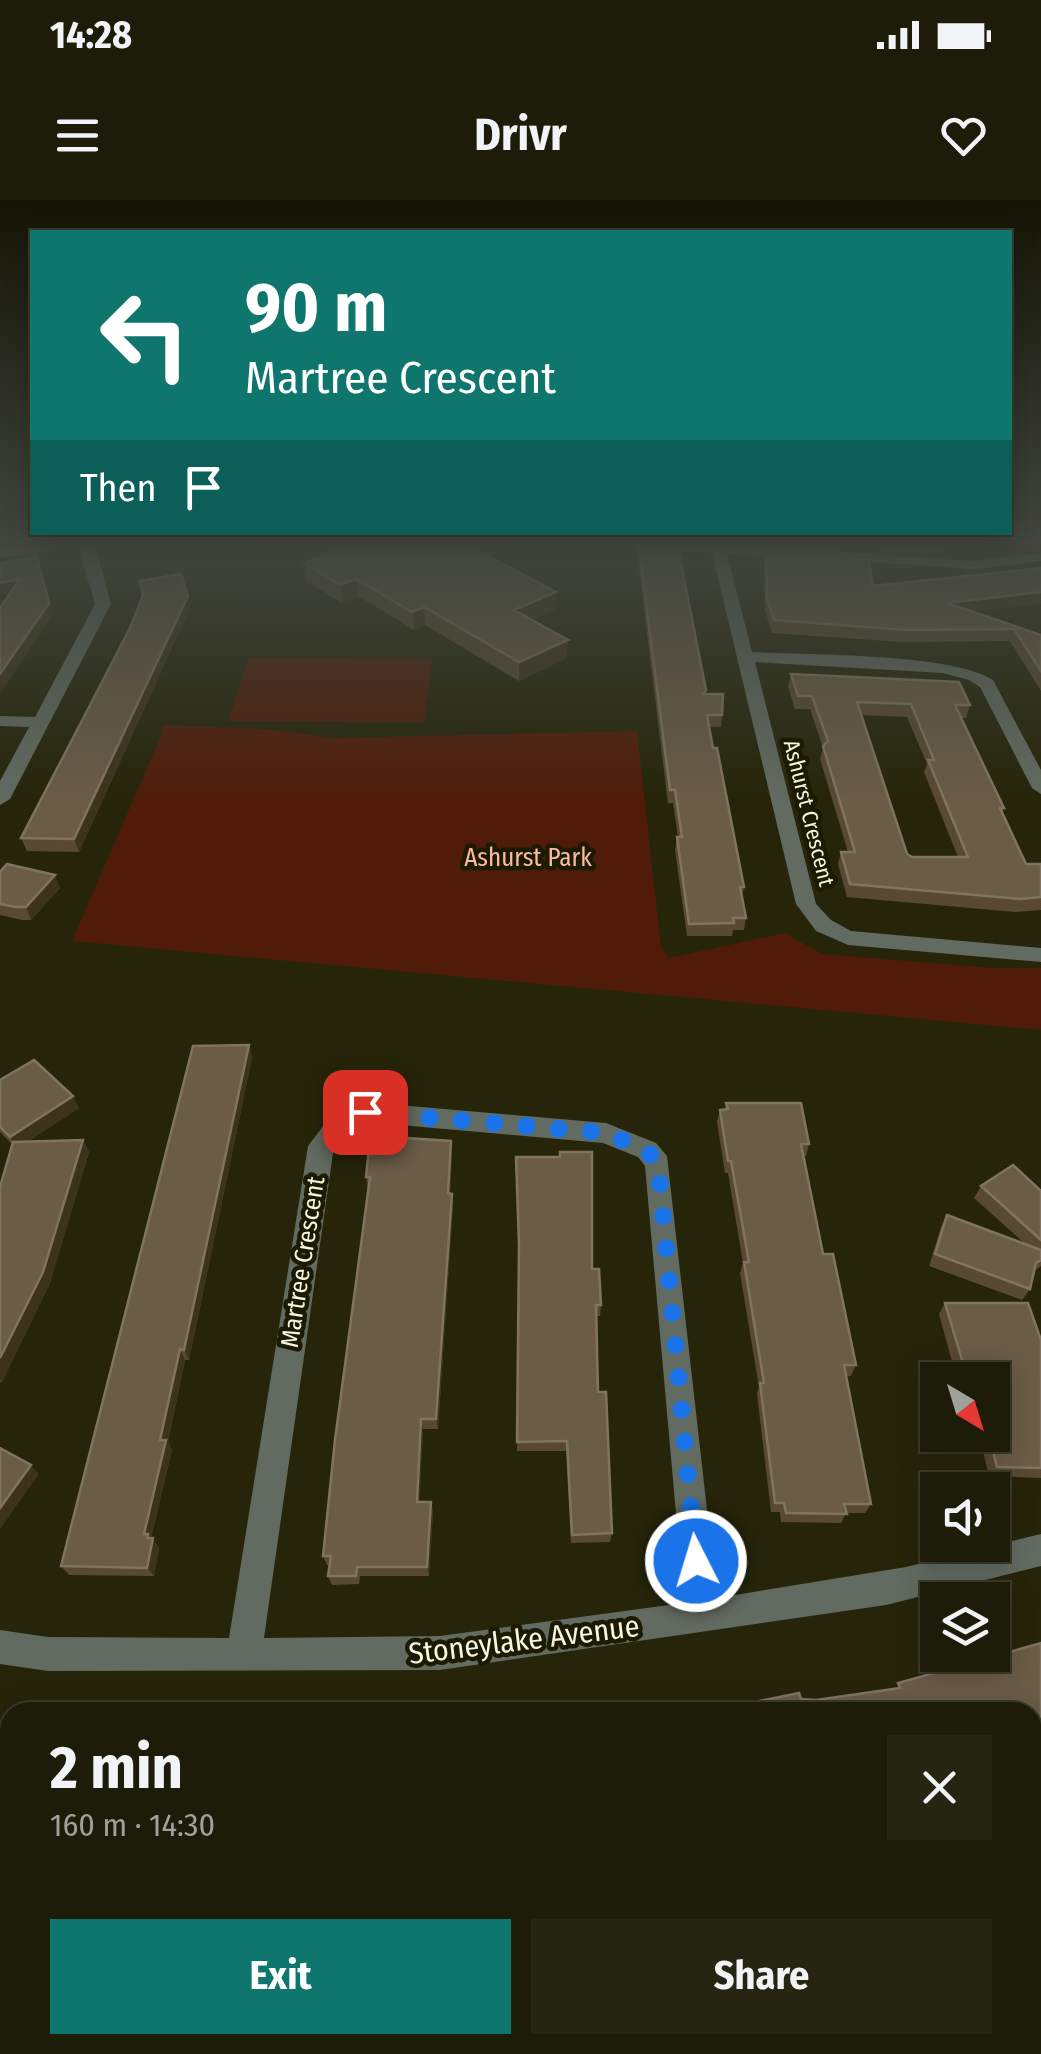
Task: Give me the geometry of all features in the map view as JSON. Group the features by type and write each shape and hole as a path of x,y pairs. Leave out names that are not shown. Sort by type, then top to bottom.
{"street":[{"path":"0,800 91,628"},
{"name":"Ashurst Crescent","path":"737,628 806,904 822,926 848,938 1041,955"},
{"path":"744,656 943,668 975,676 993,691 1041,788"},
{"path":"0,721 42,722"},
{"name":"Martree Crescent","path":"244,1654 320,1146 327,1132 341,1120 365,1112 606,1133 646,1150 658,1163 702,1617"},
{"name":"Stoneylake Avenue","path":"0,1646 48,1654 388,1656 440,1652 702,1617 926,1581 982,1562 1041,1550"}],"green space":[{"path":"249,658 432,659 424,722 228,721"},
{"name":"Ashurst Park","path":"161,725 267,729 333,738 637,731 661,947 669,958 785,933 822,954 992,968 1041,968 1041,1030 72,941 163,731"}],"building":[{"path":"0,628 32,628 0,674"},
{"path":"130,628 173,628 74,839 21,838"},
{"path":"459,628 546,628 568,640 519,662"},
{"path":"649,628 694,628 706,690 703,694 723,694 722,715 707,715 744,887 740,887 746,918 733,918 734,923 689,924 677,837 682,837 675,790 670,790"},
{"path":"873,628 1019,628 1041,635 1041,671 1014,629"},
{"path":"791,674 959,682 970,705 955,705 1026,864 1041,864 1041,897 1020,899 850,884 841,852 855,852 823,746 828,741 812,696 798,696","holes":["857,702 911,704 934,760 928,760 968,857 907,854"]},
{"path":"7,864 55,875 26,907 0,904 0,872"},
{"path":"249,1045 184,1350 180,1349 160,1440 166,1440 144,1534 153,1538 147,1568 61,1566 193,1046"},
{"path":"34,1060 73,1096 10,1137 0,1127 0,1080"},
{"path":"726,1103 801,1103 809,1144 801,1144 823,1254 833,1254 856,1365 844,1365 871,1504 844,1504 847,1514 786,1513 784,1503 775,1503 760,1383 764,1383 744,1262 749,1262 720,1110 728,1109"},
{"path":"377,1136 451,1141 448,1193 452,1194 436,1419 421,1419 417,1502 431,1502 427,1567 357,1567 356,1576 328,1576 331,1556 323,1556 335,1440 370,1177 366,1177 369,1148 375,1148"},
{"path":"83,1140 43,1272 0,1358 0,1187 13,1142"},
{"path":"560,1152 592,1152 592,1269 599,1269 601,1305 596,1305 598,1392 606,1392 612,1533 572,1535 567,1441 517,1442 516,1157 560,1157"},
{"path":"1013,1165 1041,1191 1041,1240 981,1186"},
{"path":"947,1215 1041,1250 1030,1289 935,1254"},
{"path":"945,1303 1028,1303 1041,1340 1041,1468 997,1467 993,1452 1010,1452 1010,1362 963,1362"},
{"path":"0,1448 31,1465 0,1508"},
{"path":"1041,1643 1041,1702 754,1702 799,1693 801,1699 816,1700 900,1688 898,1683 937,1672 1010,1672 1010,1652"}],"route":[{"path":"365,1112 400,1112 606,1133 629,1140 658,1163 696,1561"}]}
